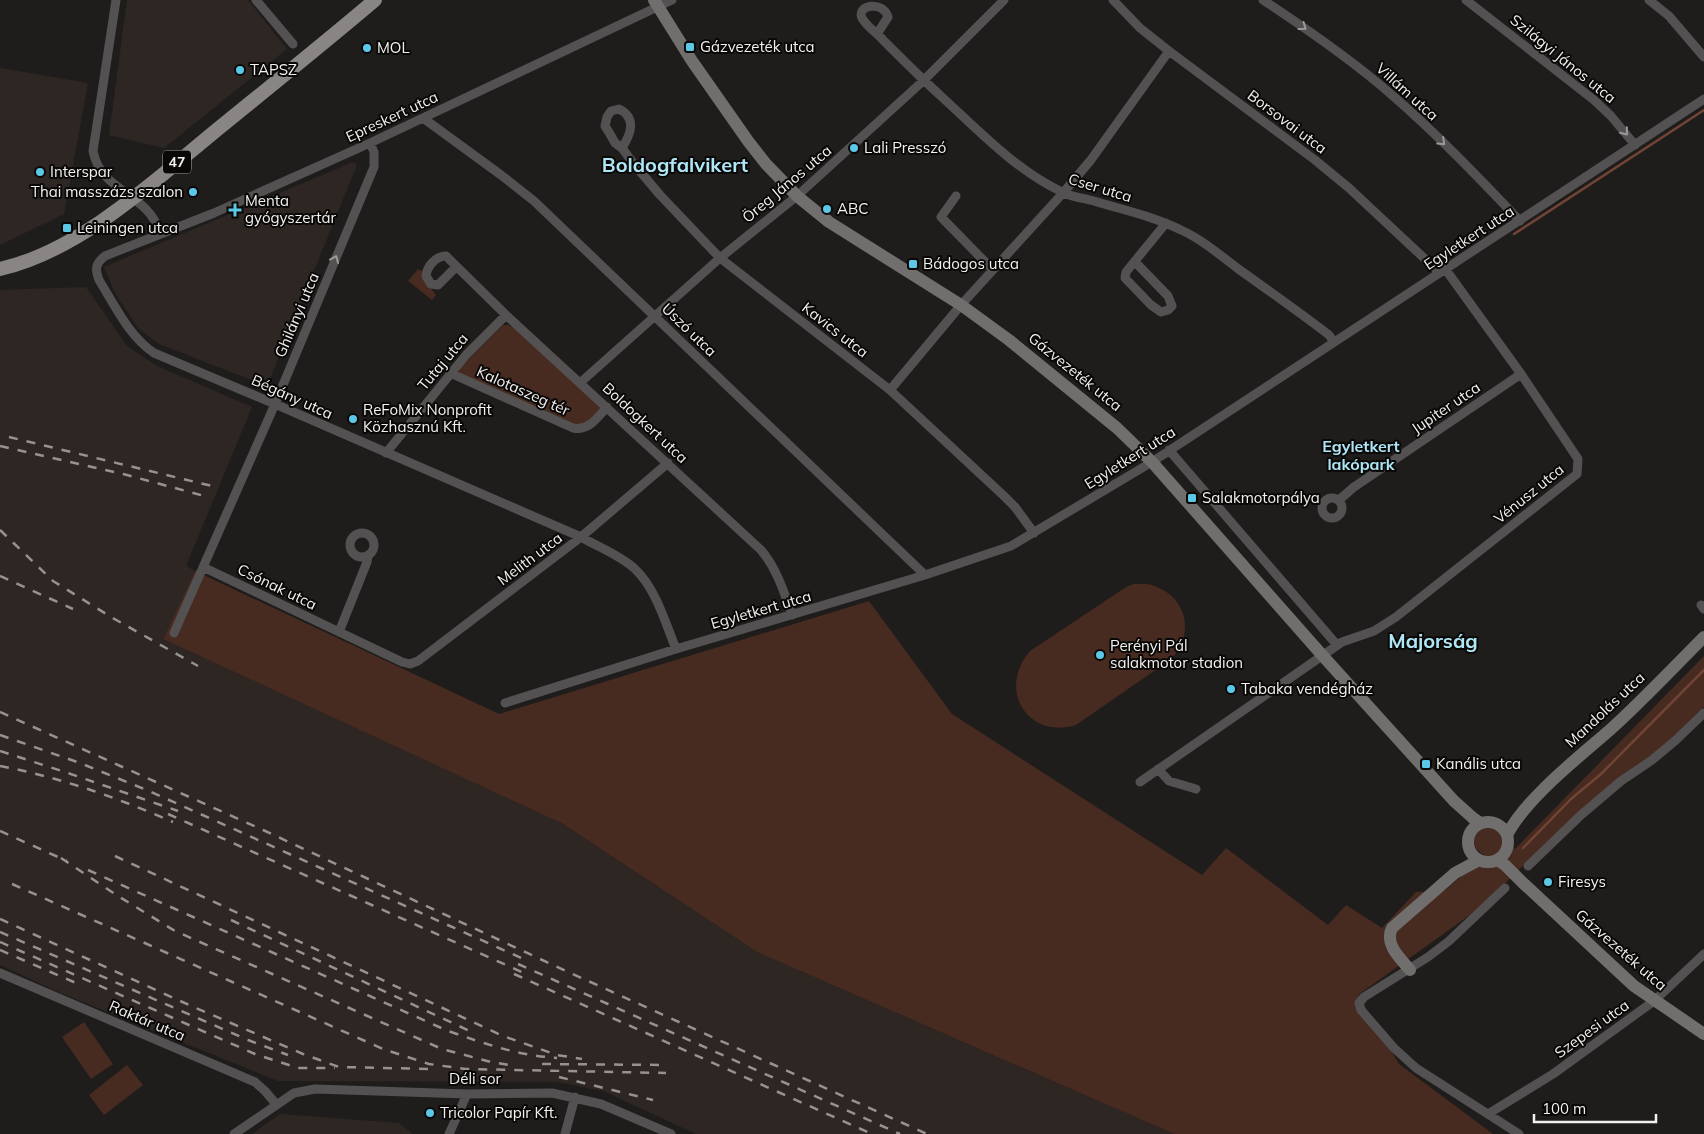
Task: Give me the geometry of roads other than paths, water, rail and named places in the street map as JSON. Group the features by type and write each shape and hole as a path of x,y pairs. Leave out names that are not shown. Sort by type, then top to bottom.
{"main road":[{"name":"47","path":"0,269 10,267 56,248 86,231 134,198 375,0"}],"street":[{"path":"116,0 93,151 97,166 103,175 146,208 157,223 160,233"},
{"path":"256,0 293,44"},
{"name":"Epreskert utca","path":"160,233 214,213 370,143 656,3 672,0"},
{"name":"Öreg János utca","path":"581,382 720,258 797,196 924,81 1004,0"},
{"name":"Villám utca","path":"1263,0 1354,64 1392,95 1463,161 1520,221"},
{"name":"Szilágyi János utca","path":"1466,0 1594,100 1611,116 1635,146"},
{"path":"1649,0 1669,16 1704,57"},
{"name":"Borsovai utca","path":"1117,1 1140,28 1315,160 1443,272"},
{"name":"Gázvezeték utca","path":"656,3 692,61 748,141 766,164 797,196 829,222 961,305 1009,340 1117,428 1152,462 1454,801 1480,823"},
{"name":"Cser utca","path":"877,34 924,81 1015,162 1063,193 1140,214 1166,223 1196,238 1330,335 1334,342"},
{"path":"890,390 961,305 1090,161 1169,51"},
{"name":"Egyletkert utca","path":"505,703 676,649 925,576 999,551 1034,533 1152,462 1704,100"},
{"name":"Úszó utca","path":"423,118 502,175 534,201 925,576"},
{"name":"Ghilányi utca","path":"174,633 275,404 374,167 374,152 370,143"},
{"name":"Kavics utca","path":"622,148 660,195 720,258 890,390 1004,496 1034,533"},
{"path":"956,196 941,217 993,270"},
{"path":"1138,265 1168,296 1172,306 1168,310 1160,312 1125,278 1126,272 1166,223"},
{"name":"Bégány utca","path":"160,233 105,256 96,266 99,280 143,346 154,353 581,537 623,560 645,581 656,600 676,649"},
{"name":"Boldogkert utca","path":"456,267 762,550 771,561 792,615"},
{"name":"Vénusz utca","path":"1140,782 1337,645 1374,630 1396,617 1576,474 1578,459 1521,374 1443,272"},
{"name":"Tutaj utca","path":"386,454 450,373 486,333 506,315"},
{"name":"Kalotaszeg tér","path":"450,373 573,428 582,429 590,425 607,407"},
{"name":"Jupiter utca","path":"1339,500 1521,374"},
{"path":"1169,450 1337,645"},
{"name":"Melith utca","path":"402,662 410,664 418,661 581,537 668,463"},
{"path":"338,632 368,556"},
{"name":"Csónak utca","path":"204,567 402,662"},
{"name":"Mandolás utca","path":"1507,842 1512,825 1528,805 1613,727 1704,637"},
{"path":"1528,866 1594,804 1621,781 1652,760 1704,713"},
{"path":"1158,769 1169,781 1196,788"},
{"name":"Gázvezeték utca","path":"1454,801 1470,832"},
{"name":"Mandolás utca","path":"1494,822 1502,820 1528,805"},
{"path":"1455,873 1465,857 1470,832 1480,823 1494,822 1502,827 1507,842 1503,855 1497,860 1491,862 1479,860 1474,857 1468,848"},
{"name":"Gázvezeték utca","path":"1507,842 1510,860 1523,883"},
{"path":"1410,970 1391,945 1390,933 1399,921 1455,873 1479,860"},
{"name":"Gázvezeték utca","path":"1497,860 1505,864 1634,986 1704,1034"},
{"path":"1505,888 1449,940 1410,970 1364,997 1359,1003 1361,1010 1394,1048 1416,1068 1519,1134"},
{"name":"Szepesi utca","path":"1488,1114 1553,1074 1654,1001 1704,954"},
{"name":"Raktár utca","path":"0,973 255,1082 276,1104"},
{"name":"Déli sor","path":"234,1134 294,1093 315,1089 467,1094 552,1093 601,1104 671,1134"},
{"path":"449,1134 467,1094"},
{"path":"565,1134 574,1097"}],"waterway":[{"path":"1514,234 1704,110"},
{"path":"1523,848 1571,799 1601,774 1704,670"}],"railway":[{"path":"9,437 212,486"},
{"path":"0,446 127,475 208,497"},
{"path":"0,530 53,581 111,617 198,666"},
{"path":"0,576 73,609"},
{"path":"0,712 263,830 566,971 927,1134"},
{"path":"0,735 80,763 149,791 528,961"},
{"path":"0,751 178,811"},
{"path":"0,766 88,789 173,822"},
{"path":"168,814 524,973"},
{"path":"0,831 67,861"},
{"path":"115,856 503,1036 557,1055 582,1059"},
{"path":"61,858 175,931 442,1049 510,1065"},
{"path":"88,870 448,1031 515,1052 557,1058"},
{"path":"12,884 383,1049 429,1064 465,1069 666,1073"},
{"path":"0,919 189,1005 303,1054 339,1067 432,1069"},
{"path":"231,920 474,1033"},
{"path":"0,932 248,1040 288,1055"},
{"path":"0,942 255,1054 298,1068 335,1068"},
{"path":"0,950 76,983"},
{"path":"518,964 900,1134"},
{"path":"514,974 872,1134"},
{"path":"542,1064 667,1065"},
{"path":"559,1077 653,1100"}],"place":[{"name":"Gázvezeték utca","path":"690,47"},
{"name":"MOL","path":"367,48"},
{"name":"TAPSZ","path":"240,70"},
{"name":"Lali Presszó","path":"854,148"},
{"name":"Interspar","path":"40,172"},
{"name":"Thai masszázs szalon","path":"193,192"},
{"name":"ABC","path":"827,209"},
{"name":"Menta gyógyszertár","path":"235,210"},
{"name":"Leiningen utca","path":"67,228"},
{"name":"Bádogos utca","path":"913,264"},
{"name":"ReFoMix Nonprofit Közhasznú Kft.","path":"353,419"},
{"name":"Salakmotorpálya","path":"1192,498"},
{"name":"Perényi Pál salakmotor stadion","path":"1100,655"},
{"name":"Tabaka vendégház","path":"1231,689"},
{"name":"Kanális utca","path":"1426,764"},
{"name":"Firesys","path":"1548,882"},
{"name":"Tricolor Papír Kft.","path":"430,1113"}],"district":[{"name":"Boldogfalvikert","path":"675,165"},
{"name":"Egyletkert lakópark","path":"1361,455"},
{"name":"Majorság","path":"1433,641"}]}
